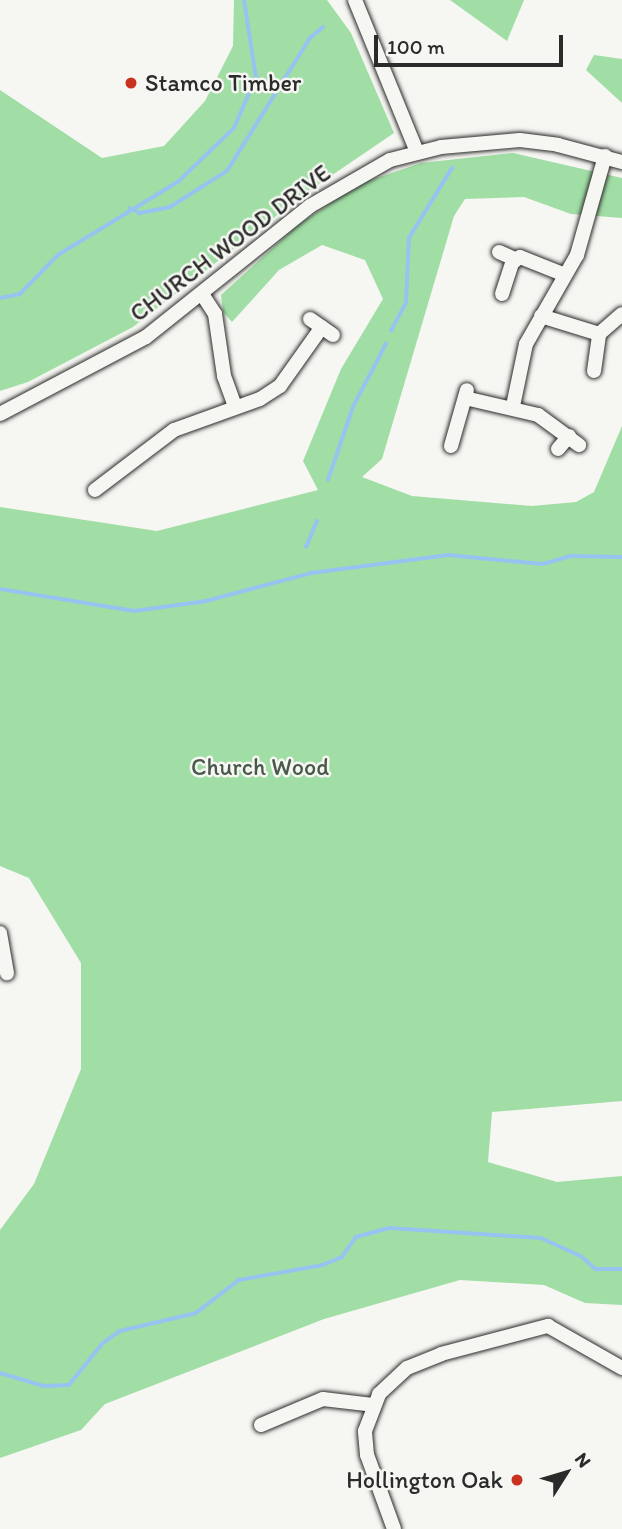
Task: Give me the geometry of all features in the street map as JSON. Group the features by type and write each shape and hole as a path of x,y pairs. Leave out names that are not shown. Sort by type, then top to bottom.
{"street":[{"path":"355,0 417,152"},
{"name":"CHURCH WOOD DRIVE","path":"0,414 96,367 202,295 310,206 390,160 417,152 520,141 605,156 622,162"},
{"path":"513,406 526,344 577,255 605,156"},
{"path":"499,252 515,259 530,259 565,275"},
{"path":"502,294 515,259"},
{"path":"202,295 215,314 225,376 235,407"},
{"path":"594,371 599,334 622,314"},
{"path":"541,316 599,334"},
{"path":"103,489 174,430 235,407 280,386 322,327"},
{"path":"452,446 466,393 513,406 553,423 574,441 558,449"},
{"path":"0,933 12,958 7,974"},
{"path":"394,1529 367,1455 365,1431 373,1405 397,1376 422,1361 548,1326 622,1368"},
{"path":"261,1425 323,1399 373,1405"}],"green space":[{"path":"234,0 327,0 351,33 394,133 303,195 133,327 28,382 0,391 0,90 102,158 164,146 205,101 233,46"},
{"path":"450,0 524,0 507,41"},
{"path":"594,55 622,59 622,103 586,70"},
{"name":"Church Wood","path":"513,153 622,178 622,218 571,214 524,197 465,199 454,216 382,459 362,477 412,496 532,506 576,502 594,492 622,426 622,1101 492,1112 488,1162 557,1182 622,1176 622,1305 585,1303 544,1285 460,1280 324,1319 105,1404 81,1430 0,1458 0,1230 34,1184 81,1069 81,963 29,878 0,866 0,507 157,531 318,490 303,461 341,369 383,299 365,260 322,245 279,270 232,322 223,312 221,295 298,225 359,184 421,163"}],"waterway":[{"path":"0,298 20,294 58,255 179,181 234,128 256,78 244,0"},
{"path":"130,208 140,213 170,207 227,171 310,38 323,27"},
{"path":"391,331 406,303 409,238 452,168"},
{"path":"328,480 353,407 386,344"},
{"path":"306,547 317,521"},
{"path":"0,589 134,611 206,601 311,573 448,555 543,564 571,556 622,557"},
{"path":"0,1373 44,1386 69,1385 102,1344 120,1331 196,1313 239,1280 323,1265 342,1257 356,1237 390,1228 541,1238 581,1256 596,1269 622,1269"}],"place":[{"name":"Stamco Timber","path":"131,83"},
{"name":"Hollington Oak","path":"517,1480"}]}
